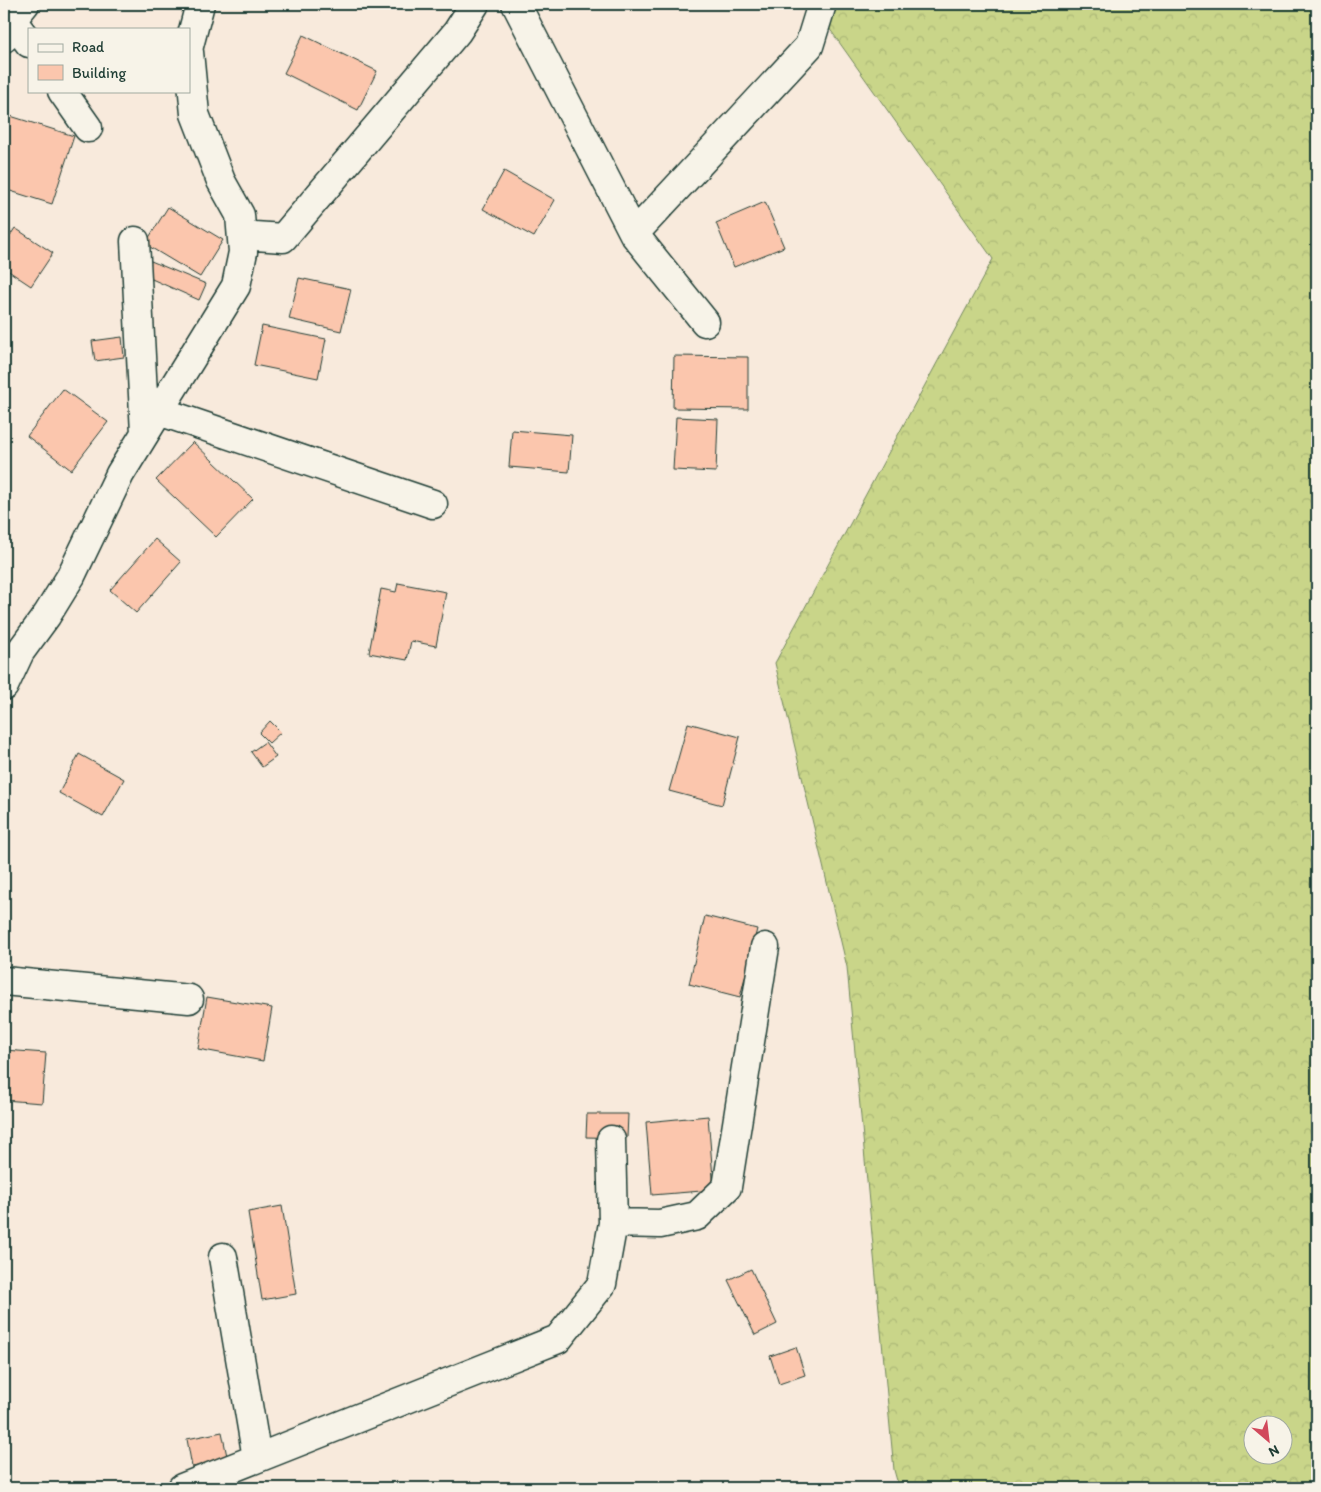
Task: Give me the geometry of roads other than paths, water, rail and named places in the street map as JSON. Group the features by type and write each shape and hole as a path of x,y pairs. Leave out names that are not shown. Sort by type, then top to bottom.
{"street":[{"path":"190,42 200,4"},
{"path":"242,235 283,238 457,32 475,4"},
{"path":"516,4 634,234 705,322"},
{"path":"634,234 809,46 822,4"},
{"path":"14,21 28,42"},
{"path":"4,686 20,652 47,615 71,576 120,474 236,286 243,252 240,215 221,181 195,114 190,62"},
{"path":"63,92 88,128"},
{"path":"135,241 152,422"},
{"path":"152,422 433,504"},
{"path":"613,1223 660,1224 697,1216 727,1187 765,948"},
{"path":"4,981 189,999"},
{"path":"182,1488 558,1339 602,1284 613,1223 612,1140"},
{"path":"222,1257 257,1458"}]}
